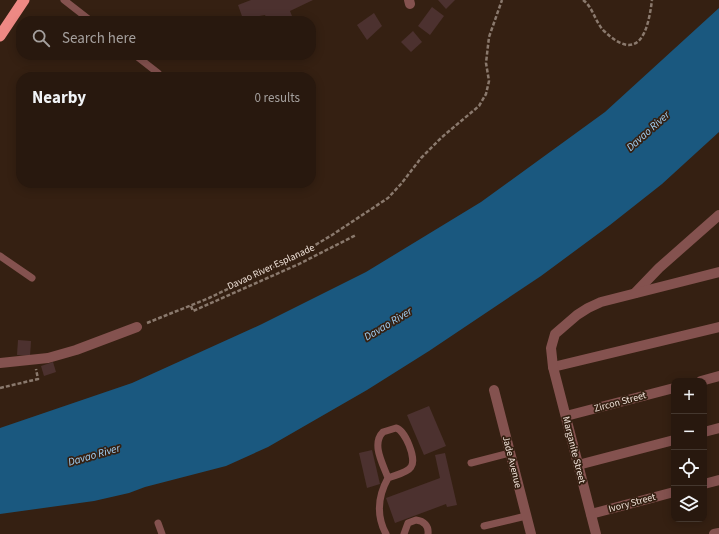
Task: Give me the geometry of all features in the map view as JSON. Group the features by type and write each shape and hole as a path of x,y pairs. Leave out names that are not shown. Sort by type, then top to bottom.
{"highway":[{"path":"0,36 24,0"}],"street":[{"path":"635,293 658,268 719,215"},
{"name":"Marganite Street","path":"596,534 553,367 551,348 555,334 576,315 601,302 719,272"},
{"path":"0,363 34,361 54,357 137,327"},
{"path":"553,367 719,327"},
{"path":"707,379 719,376"},
{"name":"Zircon Street","path":"566,416 671,389"},
{"name":"Jade Avenue","path":"494,390 531,534"},
{"path":"707,431 719,428"},
{"path":"578,465 671,441"},
{"path":"707,483 719,480"},
{"name":"Ivory Street","path":"591,514 671,493"},
{"path":"714,534 719,533"}],"lane":[{"path":"64,0 85,16"},
{"path":"141,60 157,72"},
{"path":"0,256 32,278"},
{"path":"386,534 378,505 382,490 388,478 408,470 413,464 413,459 404,433 396,428 383,432 377,441 377,447 388,478"},
{"path":"471,463 510,453"},
{"path":"484,526 526,516"},
{"path":"404,534 408,523 416,520 427,526 428,534"},
{"path":"158,523 162,534"}],"path":[{"path":"137,327 191,306 302,253 388,198 421,158 442,137 479,106 486,94 489,81 486,63 489,36 502,0"},
{"path":"583,0 603,30 620,42 630,45 637,43 644,35 649,19 652,0"},
{"name":"Davao River Esplanade","path":"191,306 193,311 293,267 356,235"},
{"path":"0,388 38,379"}],"water":[{"name":"Davao River","path":"719,8 719,132 662,184 541,276 429,351 367,390 268,447 226,466 145,487 129,493 94,501 0,514 0,428 132,383 262,324 366,272 481,202 605,112"}],"building":[{"path":"251,0 313,0 290,11 292,16 242,16 238,5"},
{"path":"438,0 455,0 446,9"},
{"path":"432,7 444,16 430,35 418,26"},
{"path":"374,13 382,26 367,40 357,25"},
{"path":"413,31 422,42 411,52 401,42"},
{"path":"18,340 31,341 30,356 17,355"},
{"path":"53,362 56,372 44,376 41,366"},
{"path":"429,406 446,446 424,455 407,415"},
{"path":"372,450 380,484 367,488 359,453"},
{"path":"445,453 457,505 447,507 446,504 395,523 386,498 440,478 435,455"}]}
